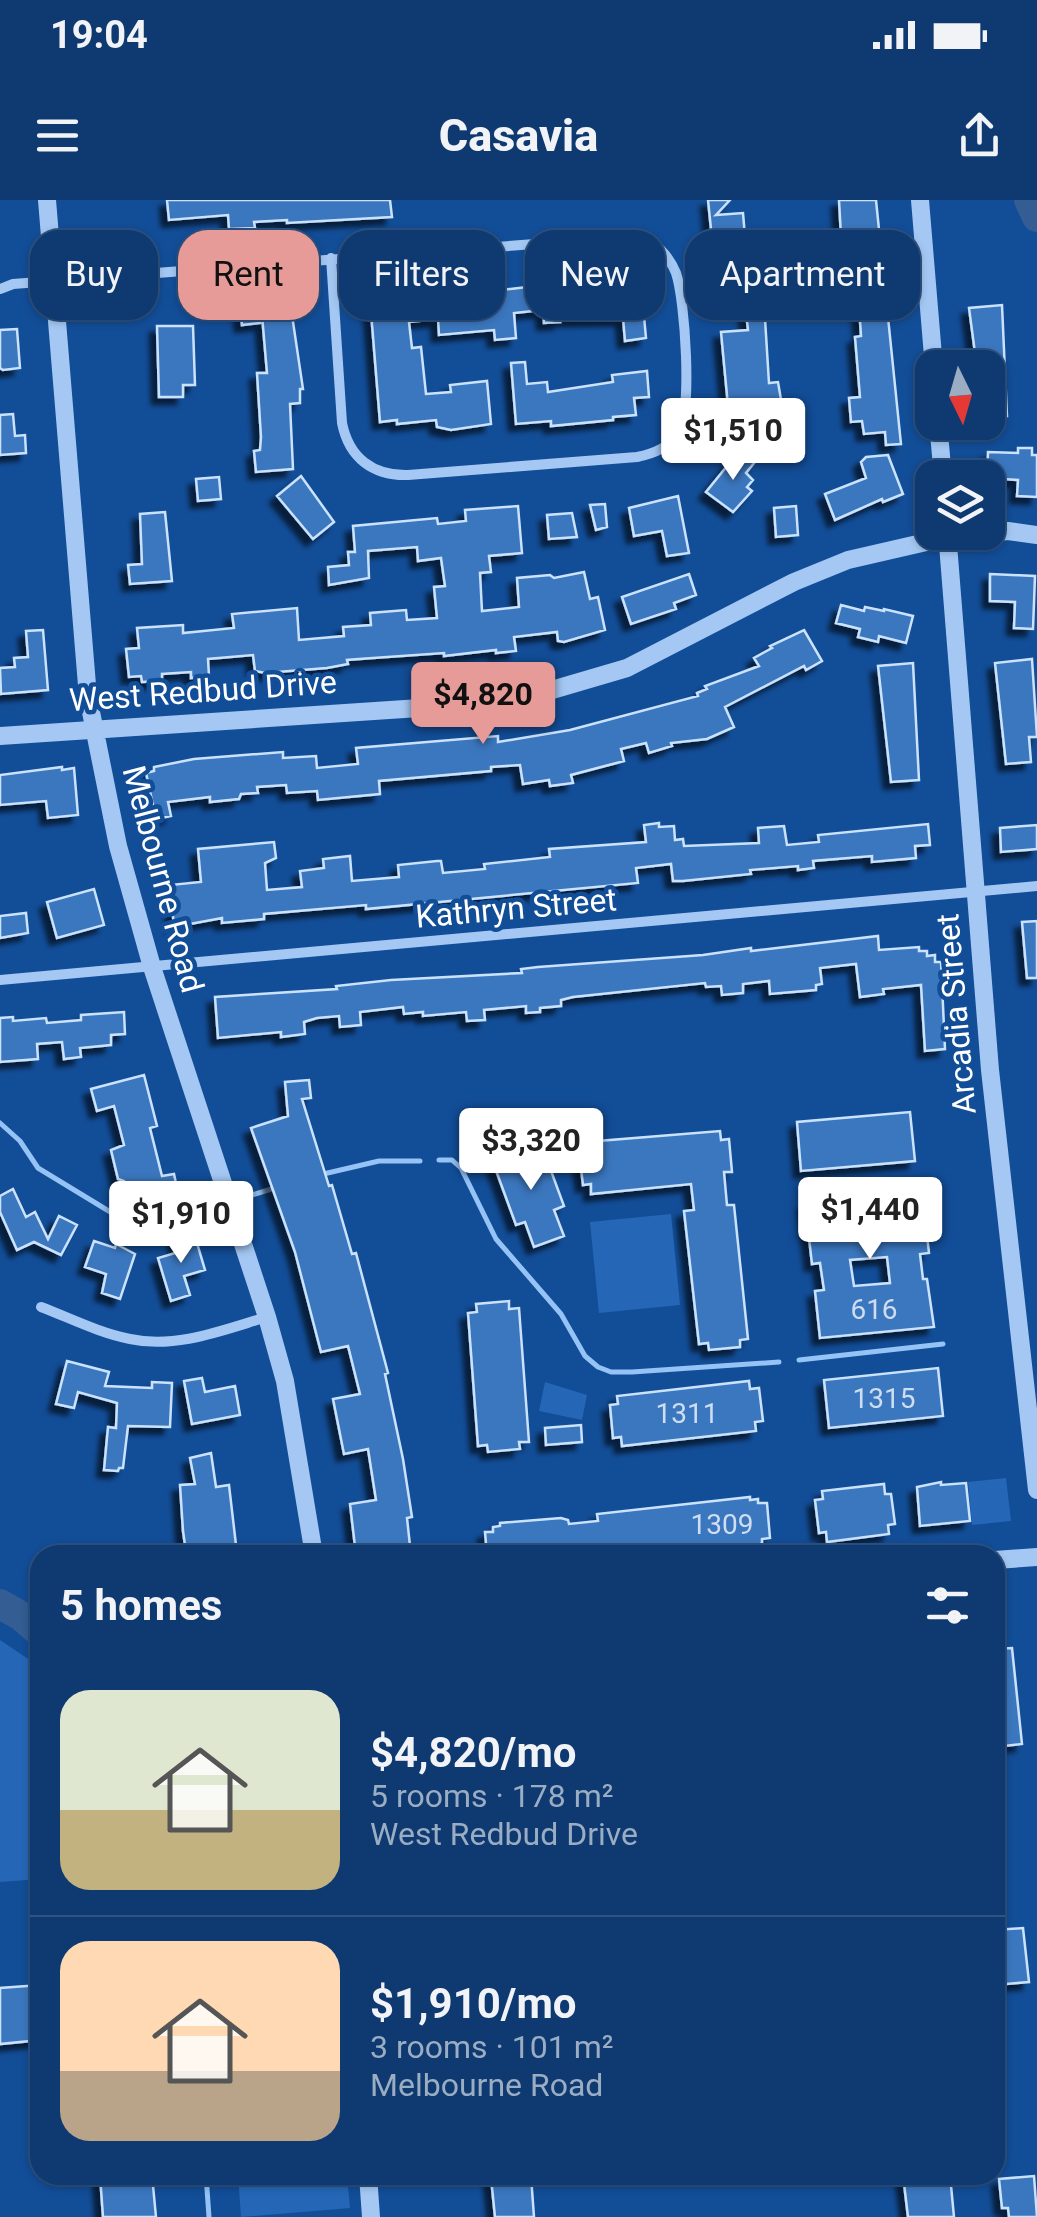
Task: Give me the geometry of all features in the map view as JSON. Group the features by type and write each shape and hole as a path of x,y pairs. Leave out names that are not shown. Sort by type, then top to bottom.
{"street":[{"name":"Melbourne Road","path":"47,200 50,230"},
{"path":"920,200 932,350"},
{"path":"158,273 330,258 639,236 663,250 679,286 688,389 685,421 678,436 651,454 637,457 408,475 385,474 368,466 357,458 344,436 330,258"},
{"path":"0,289 30,283"},
{"name":"Melbourne Road","path":"57,320 88,698 118,846 152,967 268,1317 299,1450 313,1545"},
{"name":"West Redbud Drive","path":"1005,531 1037,535"},
{"name":"West Redbud Drive","path":"0,736 511,702 627,668 794,582 848,560 915,543"},
{"name":"Arcadia Street","path":"948,550 990,1070 1037,1490"},
{"name":"Kathryn Street","path":"0,980 1037,886"},
{"path":"41,1307 112,1334 152,1342 192,1338 268,1317"},
{"path":"1005,1559 1037,1556"},
{"path":"369,2185 371,2217"}],"shaded area":[{"path":"671,1214 680,1305 599,1313 590,1222"},
{"path":"545,1382 587,1395 582,1420 539,1411"},
{"path":"1006,1478 1011,1521 972,1525 968,1482"},
{"path":"0,1640 30,1660 30,1880 0,1882"},
{"path":"239,2185 348,2185 350,2208 241,2217"}],"building":[{"path":"167,200 390,200 392,217 254,222 255,228 229,229 228,215 169,220"},
{"path":"708,200 730,200 716,215 743,213 744,230 711,230"},
{"path":"839,200 876,200 879,230 841,230"},
{"path":"525,287 525,312 514,313 516,338 495,340 494,330 439,335 438,320 505,320 505,290"},
{"path":"1002,305 1004,350 975,350 969,308"},
{"path":"242,320 260,320 260,323 242,325"},
{"path":"262,320 293,320 303,389 300,403 290,404 293,469 256,472 254,451 260,450 261,437 257,373 267,373"},
{"path":"372,320 428,320 409,322 412,348 421,347 426,394 451,392 450,385 487,381 491,424 451,430 437,427 436,420 380,422"},
{"path":"623,320 644,320 646,338 625,341"},
{"path":"747,320 765,320 769,383 778,382 785,423 730,427 721,332 748,330"},
{"path":"860,320 888,320 901,444 886,445 885,432 864,434 862,421 851,422 849,398 860,397 855,337 861,336"},
{"path":"157,326 193,326 195,385 183,385 183,397 159,397"},
{"path":"17,329 20,368 3,370 0,330"},
{"path":"525,362 527,384 547,382 548,392 613,382 612,375 647,371 649,397 634,398 636,415 613,420 551,426 551,421 516,424 511,363"},
{"path":"13,414 15,436 25,435 26,453 0,455 0,415"},
{"path":"1018,448 1032,448 1032,455 1037,455 1037,497 1017,496 1018,480 1005,479 1005,460 988,460 988,452 1018,453"},
{"path":"740,450 755,462 746,473 753,480 747,487 752,491 733,512 706,492"},
{"path":"888,455 903,494 835,520 825,494 866,478 861,462 866,457"},
{"path":"301,476 334,522 313,539 277,496"},
{"path":"219,477 221,499 198,501 196,479"},
{"path":"678,496 689,553 667,556 662,531 634,536 629,508"},
{"path":"605,504 607,527 596,530 590,505"},
{"path":"518,506 522,553 489,556 491,572 480,573 482,611 519,607 517,578 554,578 584,572 590,599 598,597 605,630 564,642 558,641 557,632 514,637 516,651 496,653 347,660 348,664 327,668 265,673 255,671 253,655 208,659 209,676 191,678 191,672 162,674 162,681 142,682 141,676 129,677 126,649 139,648 137,628 183,625 183,633 234,628 232,614 297,608 299,640 344,636 343,627 371,625 370,613 406,610 407,620 437,618 434,587 445,586 441,558 418,561 417,547 368,551 369,578 329,585 328,567 349,565 348,552 355,552 353,526 437,518 438,524 466,521 465,510"},
{"path":"796,506 798,535 776,537 774,508"},
{"path":"165,512 172,581 130,584 128,565 142,564 140,514"},
{"path":"572,513 577,537 549,539 547,515"},
{"path":"689,574 696,595 674,603 676,609 631,624 622,597"},
{"path":"990,574 1035,576 1033,629 1014,628 1015,602 990,601"},
{"path":"841,605 913,616 906,643 879,636 878,642 858,637 860,629 836,623"},
{"path":"43,630 48,690 1,694 0,668 15,667 14,658 28,657 26,631"},
{"path":"804,630 822,661 806,670 804,666 725,707 734,727 707,739 671,743 672,746 649,753 646,743 621,749 624,761 571,775 573,783 550,786 549,780 523,784 520,765 379,781 380,794 318,800 317,791 287,793 286,785 257,787 258,793 241,794 239,799 210,802 210,797 168,802 171,816 156,819 146,773 154,771 154,767 194,759 283,752 283,758 316,756 317,768 358,764 356,748 498,736 498,742 570,730 698,696 707,689 705,686 759,666 754,658"},
{"path":"1032,659 1037,737 1029,737 1031,762 1006,764 995,663"},
{"path":"913,663 919,780 891,782 878,666"},
{"path":"74,768 78,815 48,818 46,801 0,805 0,775"},
{"path":"659,823 659,827 674,826 675,840 683,839 684,846 759,843 758,828 784,826 787,845 819,842 818,835 928,824 930,845 915,846 916,858 872,862 872,856 813,861 814,868 750,870 751,874 683,881 673,881 671,864 636,868 638,883 366,909 366,905 264,914 264,919 222,923 222,918 174,927 170,885 201,882 198,849 274,842 276,858 265,863 267,890 302,887 300,871 324,868 323,859 350,856 352,881 399,877 398,865 437,861 441,861 443,873 485,869 484,864 550,857 549,849 646,842 644,825"},
{"path":"1037,825 1037,849 1001,852 1000,828"},
{"path":"94,889 104,925 57,938 47,902"},
{"path":"26,913 28,933 0,938 0,916"},
{"path":"1037,921 1037,978 1027,978 1022,922"},
{"path":"878,936 879,950 919,947 919,951 927,951 927,956 935,955 935,962 941,962 945,1049 925,1051 921,985 883,989 884,994 860,997 856,964 820,968 822,984 816,985 816,990 770,994 769,981 743,984 743,993 722,995 721,986 706,987 705,983 573,997 561,1000 561,1006 540,1008 540,1012 526,1013 526,1006 484,1010 485,1020 467,1021 466,1012 423,1016 423,1012 404,1014 403,1007 360,1012 361,1025 340,1027 339,1016 317,1018 304,1022 305,1034 281,1037 281,1032 218,1038 215,997 337,989 336,986 391,980 522,973 521,969 538,967 751,951"},
{"path":"124,1012 125,1034 111,1035 111,1045 80,1048 81,1057 64,1059 62,1042 37,1044 38,1059 0,1062 0,1018 46,1018 47,1023 81,1020 81,1015"},
{"path":"144,1075 157,1126 150,1128 162,1176 174,1174 177,1188 137,1198 135,1189 130,1190 118,1179 111,1150 124,1145 114,1106 97,1111 91,1089"},
{"path":"309,1080 311,1098 302,1099 352,1254 356,1253 388,1373 385,1374 412,1517 407,1518 410,1545 355,1545 350,1504 376,1500 368,1449 344,1454 333,1399 360,1394 348,1346 321,1352 295,1252 251,1128 288,1116 285,1082"},
{"path":"910,1112 915,1161 801,1171 797,1122"},
{"path":"720,1131 721,1140 729,1139 732,1172 724,1172 727,1205 734,1205 748,1339 740,1340 740,1347 709,1350 708,1343 699,1344 684,1211 694,1210 691,1184 591,1194 591,1184 583,1185 579,1152 587,1151 586,1142"},
{"path":"531,1145 534,1152 543,1149 564,1206 554,1210 564,1236 534,1247 525,1222 516,1225 494,1165 503,1162 500,1156"},
{"path":"911,1184 912,1193 922,1192 929,1253 920,1254 934,1327 820,1338 815,1291 824,1290 820,1263 812,1264 805,1203 814,1202 813,1195 881,1195 880,1188","holes":["887,1257 890,1283 854,1286 850,1260"]},
{"path":"13,1189 26,1217 35,1212 48,1239 59,1216 77,1225 61,1255 34,1242 17,1250 0,1212 0,1196"},
{"path":"194,1233 205,1270 184,1276 190,1295 171,1301 158,1258 179,1252 175,1239"},
{"path":"94,1241 115,1248 116,1244 135,1254 120,1299 102,1293 106,1274 85,1267"},
{"path":"509,1301 509,1309 519,1308 529,1442 519,1442 520,1449 488,1452 487,1445 478,1446 468,1313 477,1312 476,1304"},
{"path":"67,1361 109,1372 105,1386 152,1388 152,1382 172,1383 170,1427 128,1426 123,1468 104,1470 108,1427 116,1428 117,1403 78,1392 74,1408 56,1404"},
{"path":"938,1368 943,1416 829,1428 824,1380"},
{"path":"202,1378 205,1392 235,1386 240,1415 192,1424 184,1381"},
{"path":"749,1381 750,1389 759,1388 763,1421 755,1422 756,1431 622,1446 621,1437 613,1438 610,1405 618,1404 617,1396"},
{"path":"581,1425 582,1442 546,1445 545,1428"},
{"path":"211,1453 216,1487 229,1485 236,1545 185,1545 180,1485 195,1484 190,1458"},
{"path":"941,1482 966,1483 970,1521 920,1526 917,1487"},
{"path":"884,1484 885,1494 891,1494 895,1524 888,1525 889,1534 827,1542 826,1532 819,1533 815,1500 823,1499 822,1491"},
{"path":"750,1497 767,1503 770,1538 762,1539 758,1545 486,1545 485,1532 493,1532 493,1527 500,1523 561,1518 569,1524 598,1521 597,1514"},
{"path":"1005,1648 1012,1648 1022,1744 1005,1746"},
{"path":"1023,1928 1029,1982 1005,1984 1005,1929"},
{"path":"30,1986 30,2041 0,2044 0,1988"},
{"path":"1034,2176 1037,2217 1009,2217 1008,2208 1002,2208 1000,2185 1005,2185 1005,2178"},
{"path":"101,2185 153,2185 156,2217 103,2217"},
{"path":"492,2185 532,2185 534,2217 495,2217"},
{"path":"904,2185 951,2185 954,2217 908,2217"}],"waterway":[{"path":"1029,200 1037,217"},
{"path":"0,1123 20,1141 38,1168 112,1213 148,1222 215,1207"},
{"path":"439,1160 452,1160 461,1168 496,1239 561,1314 585,1356 598,1367 611,1372 632,1372 779,1362"},
{"path":"319,1175 379,1161 420,1161"},
{"path":"252,1195 275,1188"},
{"path":"799,1360 943,1344"},
{"path":"0,1604 30,1624"},
{"path":"207,2185 209,2217"}]}
